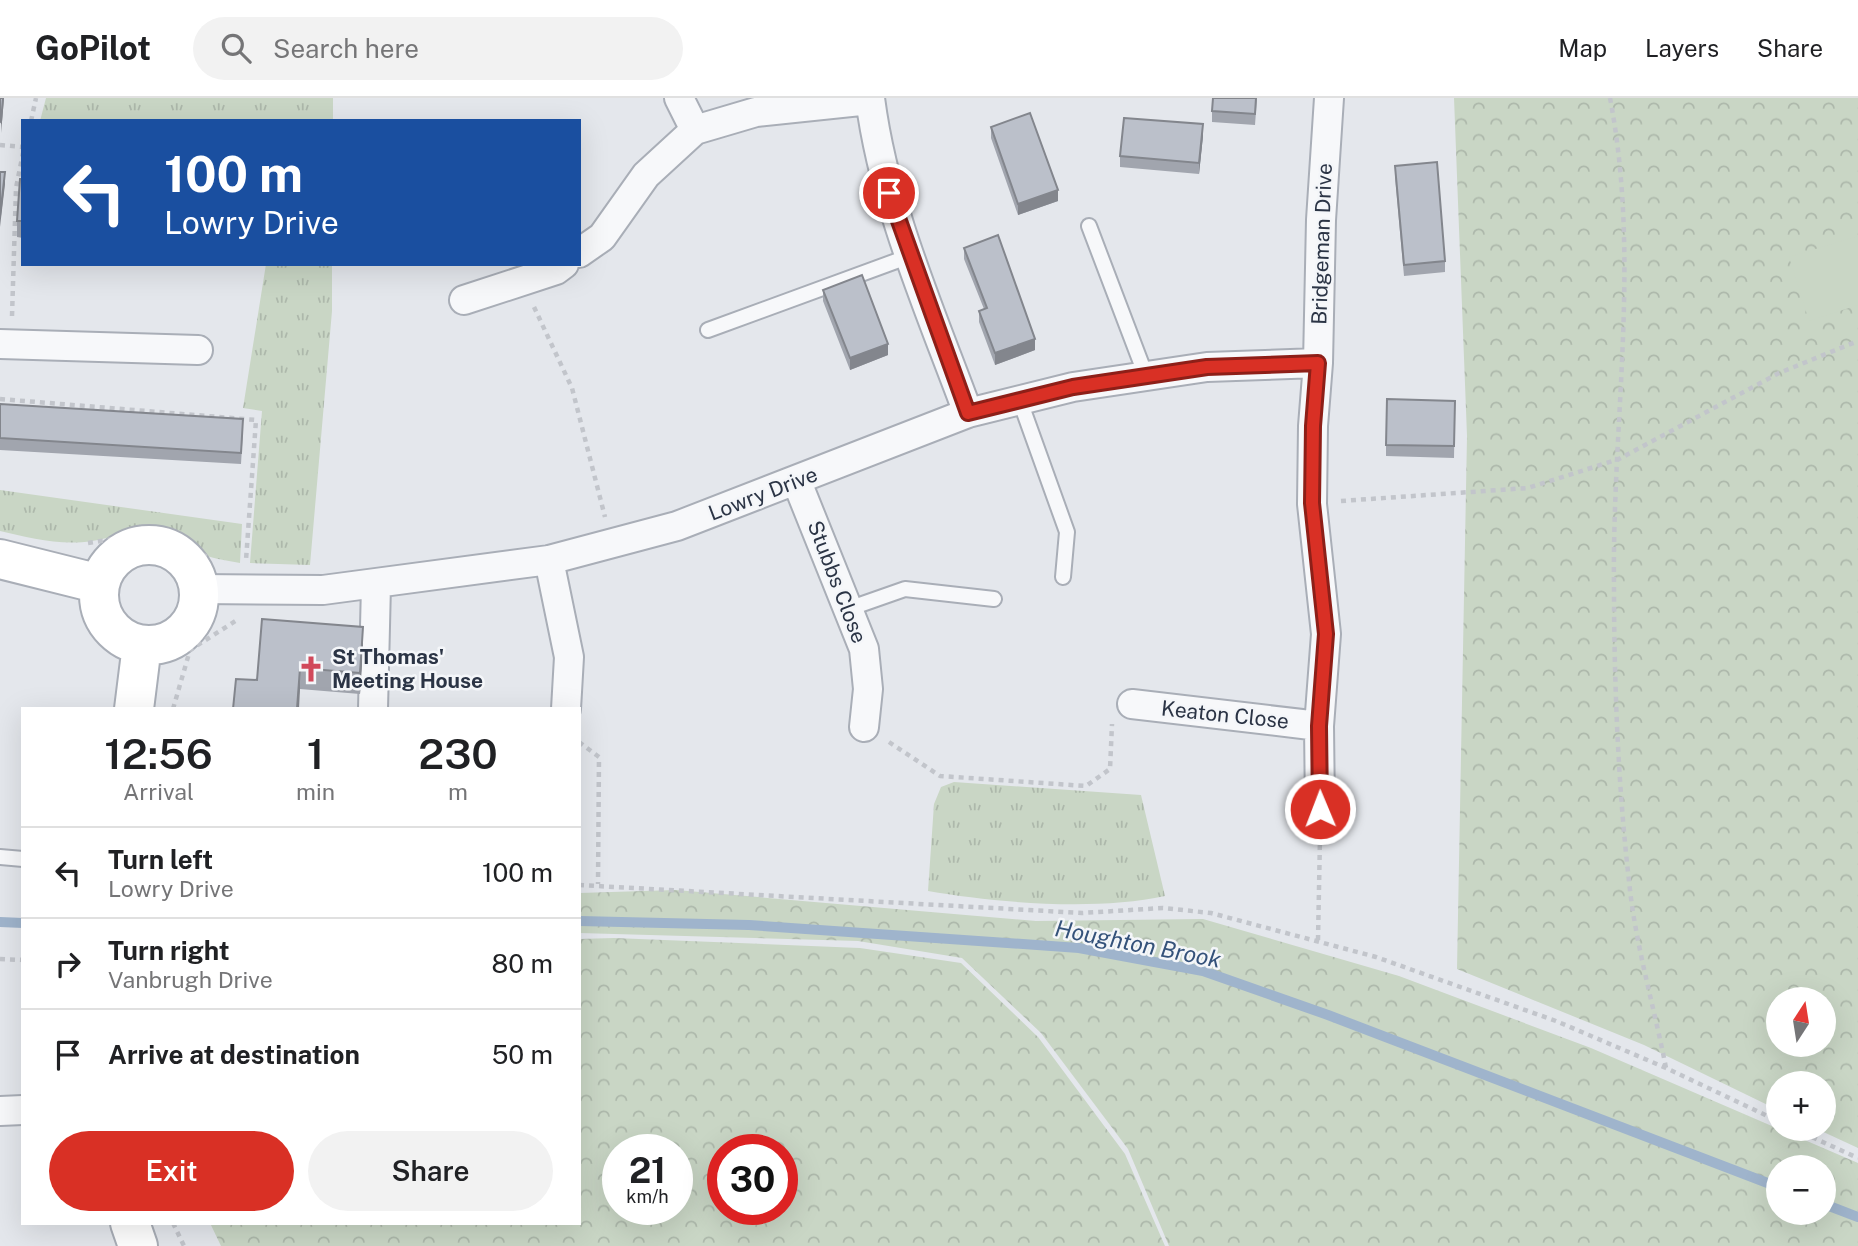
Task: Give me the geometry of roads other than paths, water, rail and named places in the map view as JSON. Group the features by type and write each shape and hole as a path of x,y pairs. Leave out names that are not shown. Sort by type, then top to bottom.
{"street":[{"path":"679,98 695,130"},
{"name":"Bridgeman Drive","path":"1320,809 1319,726 1326,634 1312,503 1321,220 1329,98"},
{"path":"581,252 602,237 646,175 695,130 756,112 870,99 877,147 910,256 968,413"},
{"path":"464,300 559,266"},
{"path":"5,344 198,350"},
{"name":"Lowry Drive","path":"206,575 323,590 549,560 677,526 797,482 968,413 1073,387 1207,367 1318,363"},
{"name":"Stubbs Close","path":"797,482 864,649 868,689 864,727"},
{"path":"151,544 168,549 183,558 194,572 206,575 194,618 184,631 172,640 142,645 126,640 113,630 103,616 99,600 100,583 107,567 118,555 134,547 151,544"},
{"path":"0,559 100,583"},
{"path":"549,560 569,657 566,707"},
{"path":"373,707 376,585"},
{"path":"134,707 142,645"},
{"name":"Keaton Close","path":"1132,704 1319,726"},
{"path":"0,1111 21,1110"},
{"path":"131,1225 138,1246"}],"lane":[{"path":"1088,226 1146,376"},
{"path":"708,330 910,256"},
{"path":"1020,401 1067,532 1063,577"},
{"path":"848,609 905,589 994,599"},
{"path":"0,857 21,859"}],"waterway":[{"name":"Houghton Brook","path":"581,921 749,925 1079,948 1203,971 1328,1015 1766,1182"},
{"name":"Houghton Brook","path":"0,922 21,923"},
{"name":"Houghton Brook","path":"1836,1209 1858,1217"}],"place":[{"name":"St Thomas' Meeting House","path":"311,669"}]}
